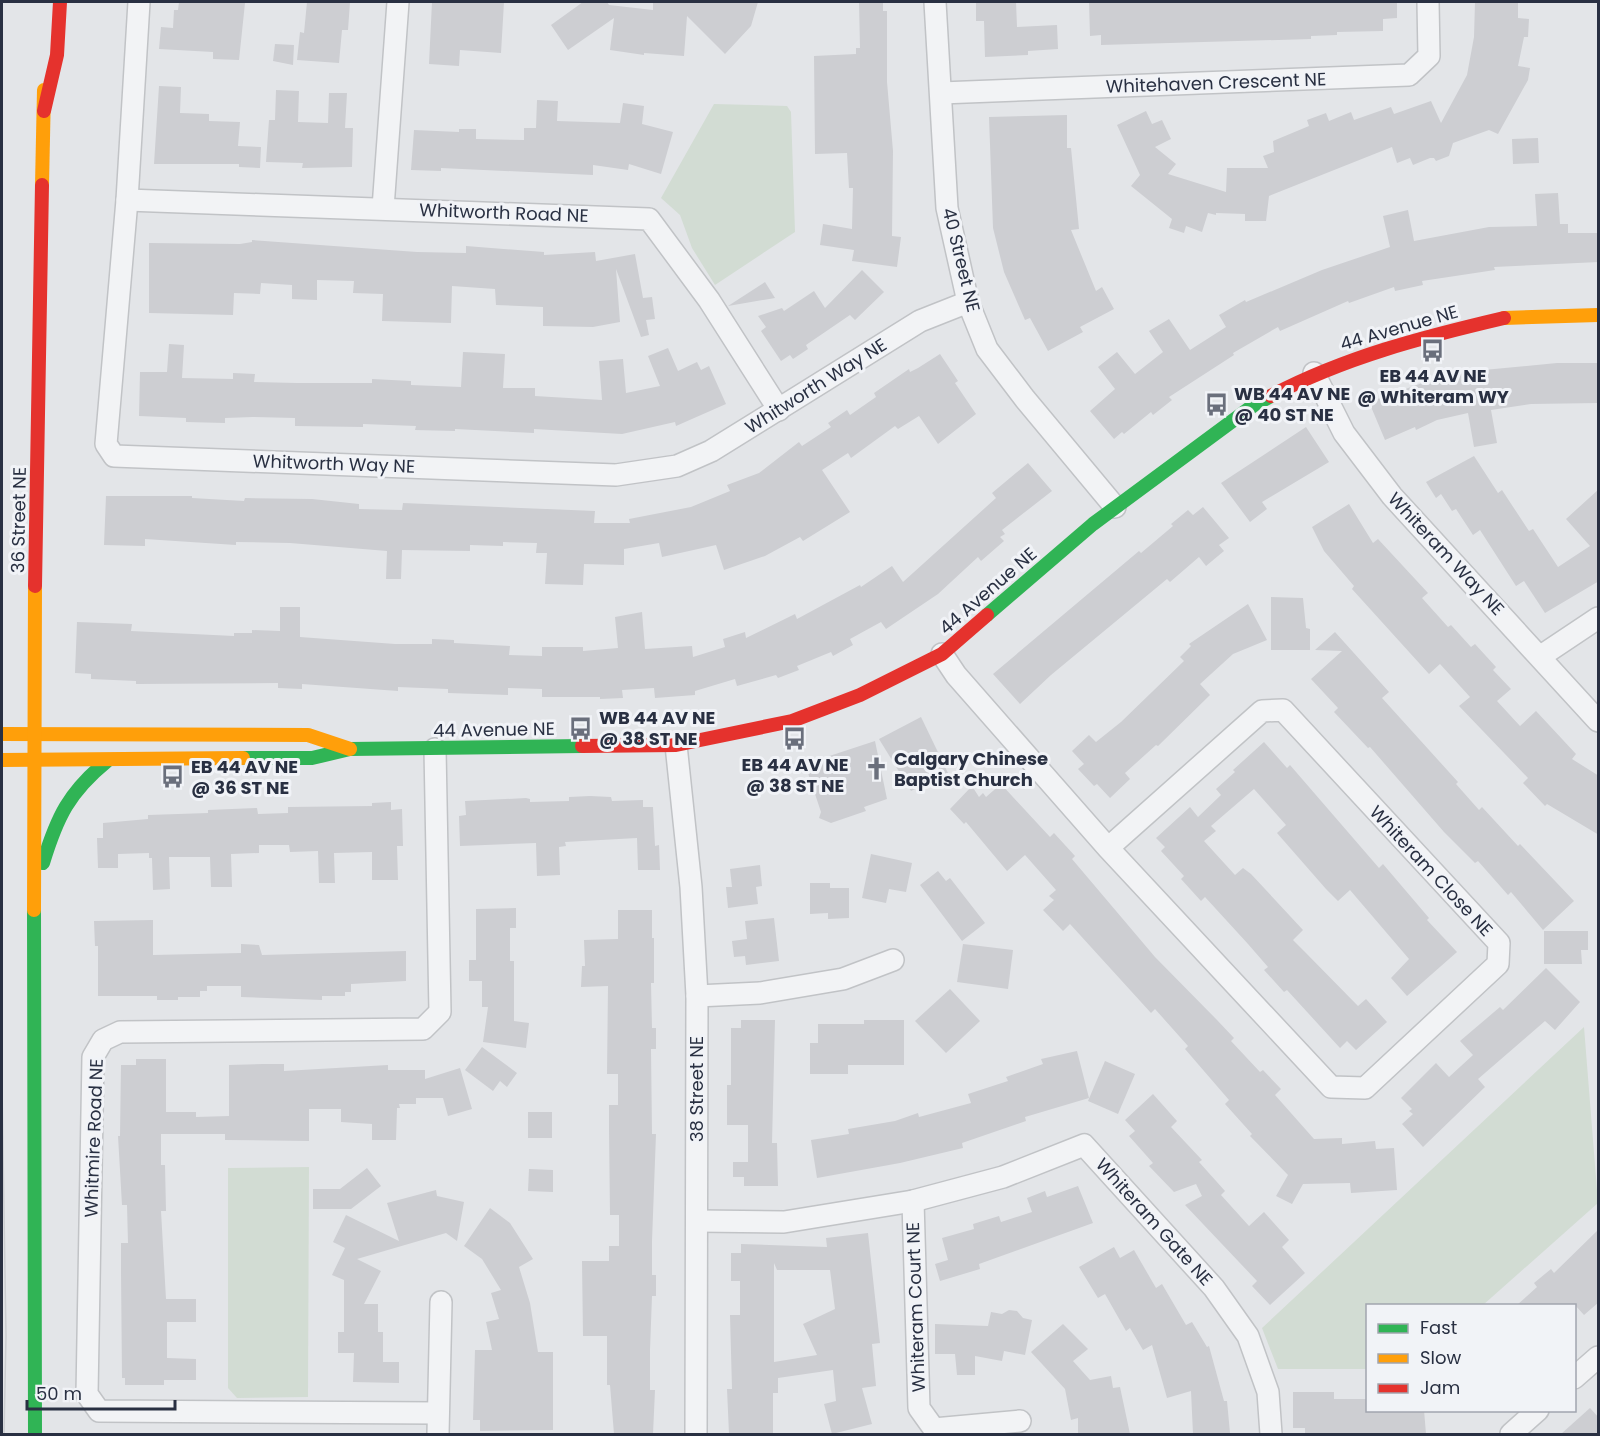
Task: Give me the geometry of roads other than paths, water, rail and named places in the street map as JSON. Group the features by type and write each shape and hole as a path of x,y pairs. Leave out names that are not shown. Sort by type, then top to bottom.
{"street":[{"path":"44,111 57,55 60,2"},
{"name":"Whitworth Way NE","path":"139,2 128,200 106,444 114,456 616,475 677,466 711,451 920,321 968,302"},
{"path":"383,207 398,2"},
{"name":"40 Street NE","path":"935,2 947,208 968,302 987,349 1025,399 1115,507"},
{"name":"Whitehaven Crescent NE","path":"941,93 1409,75 1429,56 1428,2"},
{"name":"36 Street NE","path":"35,1434 33,733 44,34"},
{"name":"Whitworth Road NE","path":"128,200 383,207 649,219 709,300 779,410"},
{"name":"44 Avenue NE","path":"2,760 312,758 350,749 676,745 792,721 860,695 942,654 1115,507 1254,405 1314,373 1400,343 1511,316 1599,315"},
{"name":"Whiteram Way NE","path":"1314,373 1344,433 1392,496 1599,720"},
{"path":"1541,656 1599,618"},
{"name":"Whiteram Close NE","path":"942,654 956,675 1108,848 1331,1087 1365,1088 1498,964 1499,943 1283,710 1262,711 1108,848"},
{"name":"44 Avenue NE","path":"2,734 308,735 350,749"},
{"name":"38 Street NE","path":"676,745 691,887 697,996 696,1434"},
{"name":"Whitmire Road NE","path":"435,749 440,1012 423,1029 120,1032 103,1040 93,1057 87,1394 99,1411 438,1413"},
{"path":"35,890 59,812 82,779 106,761"},
{"path":"697,996 760,993 843,979 893,960"},
{"name":"Whiteram Gate NE","path":"697,1221 784,1222 913,1201 1004,1176 1084,1145 1215,1288 1248,1336 1268,1392 1271,1434"},
{"name":"Whiteram Court NE","path":"913,1201 919,1408 934,1429 1020,1421"},
{"path":"438,1434 441,1302"},
{"path":"1576,1377 1599,1357"},
{"path":"1511,1434 1536,1412"}],"tram line":[{"path":"2,1086 6,1336 4,1434"}],"place":[{"name":"EB 44 AV NE @ Whiteram WY","path":"1433,350"},
{"name":"WB 44 AV NE @ 40 ST NE","path":"1216,404"},
{"name":"WB 44 AV NE @ 38 ST NE","path":"581,728"},
{"name":"EB 44 AV NE @ 38 ST NE","path":"795,739"},
{"name":"Calgary Chinese Baptist Church","path":"876,769"},
{"name":"EB 44 AV NE @ 36 ST NE","path":"173,777"}]}
